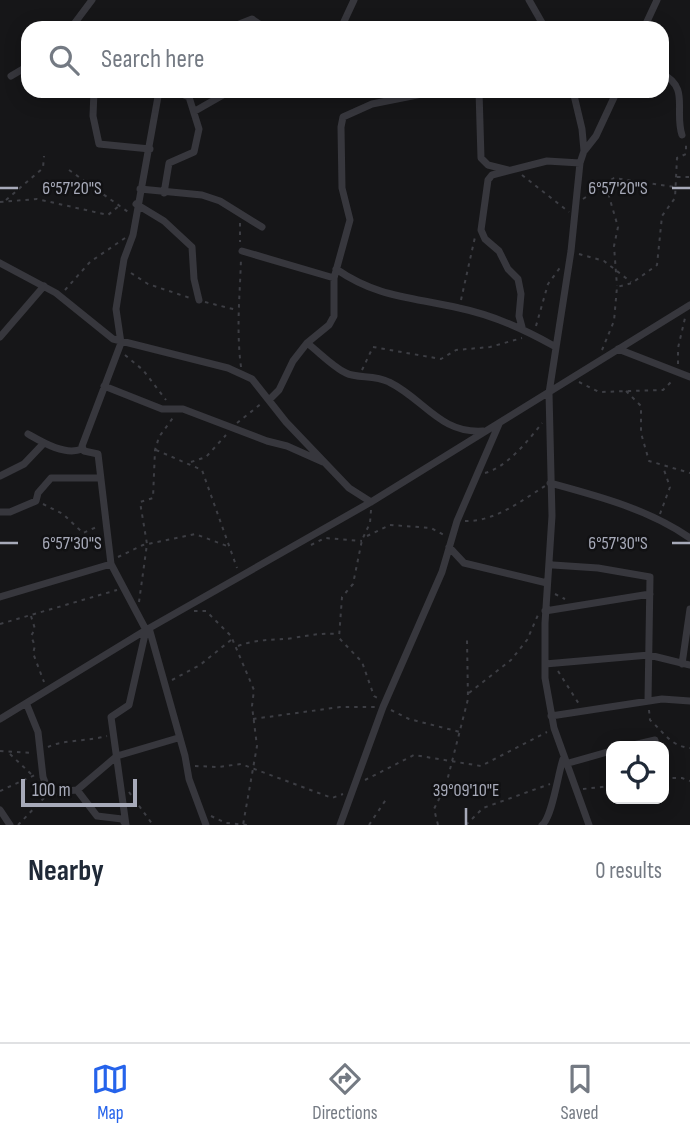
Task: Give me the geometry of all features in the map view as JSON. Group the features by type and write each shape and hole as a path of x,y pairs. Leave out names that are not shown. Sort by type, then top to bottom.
{"street":[{"path":"76,21 92,0"},
{"path":"344,21 354,0"},
{"path":"529,0 541,21"},
{"path":"647,21 657,0"},
{"path":"11,76 21,70"},
{"path":"669,78 679,83 683,93 682,135"},
{"path":"94,98 93,116 99,144 149,149"},
{"path":"82,449 90,418 120,346 116,309 158,98"},
{"path":"164,193 169,163 194,152 198,145 199,130 189,98"},
{"path":"195,111 218,98"},
{"path":"269,400 279,390 293,361 307,343 329,325 334,316 334,278 350,220 342,177 341,127 344,117 372,104 402,98"},
{"path":"479,98 481,158 488,165 510,170"},
{"path":"574,98 584,151"},
{"path":"590,825 564,761 551,716 545,611 550,586 552,516 547,417 554,346 571,251 572,215 580,163 614,98"},
{"path":"522,327 518,279 508,270 499,251 485,239 480,224 489,177 547,160 580,163"},
{"path":"140,189 202,195 240,212 262,227"},
{"path":"136,204 164,221 192,247 194,279 199,300"},
{"path":"242,251 334,278"},
{"path":"0,262 60,296 120,346 241,372 252,379 349,488 371,502"},
{"path":"337,269 364,287 459,308 522,327 554,346"},
{"path":"0,337 44,286"},
{"path":"0,719 49,692 147,629 371,502 689,306"},
{"path":"307,343 346,373 390,382 454,428 462,431 487,430"},
{"path":"618,349 690,377"},
{"path":"104,386 162,410 179,409 326,463"},
{"path":"340,825 384,705 424,617 457,521 480,474 500,423"},
{"path":"27,434 44,443 70,451 82,449 100,456 100,478 111,561 122,588 147,629 206,825"},
{"path":"2,474 44,443"},
{"path":"0,512 10,512 36,501 38,493 51,478 100,478"},
{"path":"550,483 609,499 658,520 690,538"},
{"path":"450,542 469,565 550,586"},
{"path":"0,597 111,561"},
{"path":"553,565 648,575 648,701"},
{"path":"545,611 650,594"},
{"path":"549,665 649,655 686,665 690,609"},
{"path":"126,825 111,717 129,705 147,629"},
{"path":"551,716 648,701 690,701"},
{"path":"27,705 38,732 43,773 50,791 77,790 117,756 178,738"},
{"path":"651,741 655,740"},
{"path":"564,761 606,752"},
{"path":"542,825 548,820 555,783 564,761"},
{"path":"77,790 97,816 122,819 126,825"},
{"path":"0,810 10,825"}],"path":[{"path":"617,287 632,282 657,265 662,216 675,198 677,158 686,154 686,143 682,135"},
{"path":"5,201 43,168 44,156"},
{"path":"69,170 97,193 108,195 134,216"},
{"path":"510,170 528,178 542,194 572,215"},
{"path":"676,177 690,177"},
{"path":"574,206 619,178 676,187"},
{"path":"601,352 614,321 617,287 615,271 618,227 606,184"},
{"path":"0,202 37,199 108,215 120,205"},
{"path":"240,212 242,251 237,310 241,372"},
{"path":"459,308 466,269 480,224"},
{"path":"60,296 90,262 116,241 132,235"},
{"path":"571,251 604,261 632,282"},
{"path":"361,374 373,347 442,359 456,350 490,347 533,334 548,284 568,260"},
{"path":"124,269 148,284 237,310"},
{"path":"573,377 599,392 663,390 678,373 678,348 689,306"},
{"path":"120,346 143,370 164,399 179,409 159,437 155,450 153,498 141,502 147,544 136,613"},
{"path":"625,391 640,405 641,433 648,457 663,466 690,472"},
{"path":"190,462 209,455 254,406 269,400"},
{"path":"480,474 502,465 528,442 547,417"},
{"path":"155,450 190,462 202,470 227,546 240,576"},
{"path":"658,520 670,488 663,466"},
{"path":"457,521 480,521 503,511 550,483"},
{"path":"36,501 63,514 83,533 107,523"},
{"path":"371,502 370,523 362,541 353,584 342,597 340,641 364,665 374,696 384,705 408,719 460,732"},
{"path":"364,537 390,526 431,528 450,542"},
{"path":"111,561 147,544 200,534 219,545 227,546"},
{"path":"303,549 325,538 362,541"},
{"path":"550,586 555,594 579,606"},
{"path":"0,624 122,588"},
{"path":"468,693 478,689 520,650 546,601"},
{"path":"183,610 206,611 232,639 253,684 253,719 257,746 255,772 245,804 243,824"},
{"path":"31,615 35,626 31,636 35,646 33,653 49,692"},
{"path":"236,646 257,639 293,638 318,632 339,634"},
{"path":"165,683 200,665 232,639"},
{"path":"439,825 434,809 446,785 468,693 467,639"},
{"path":"549,665 577,702 586,709"},
{"path":"648,701 650,720 664,730 673,744 690,748"},
{"path":"253,719 340,707 384,705"},
{"path":"187,766 218,767 239,764 255,772 334,798 386,767 414,755 452,763 487,764 554,728"},
{"path":"0,751 42,751 57,742 87,741 114,734"},
{"path":"9,753 32,775"},
{"path":"0,791 32,775 43,773"},
{"path":"669,778 682,778 690,782"},
{"path":"466,825 483,808 555,783"},
{"path":"122,787 153,825"},
{"path":"575,791 606,787"},
{"path":"18,825 50,791"},
{"path":"369,825 387,798"},
{"path":"203,814 226,823 248,825"}]}
